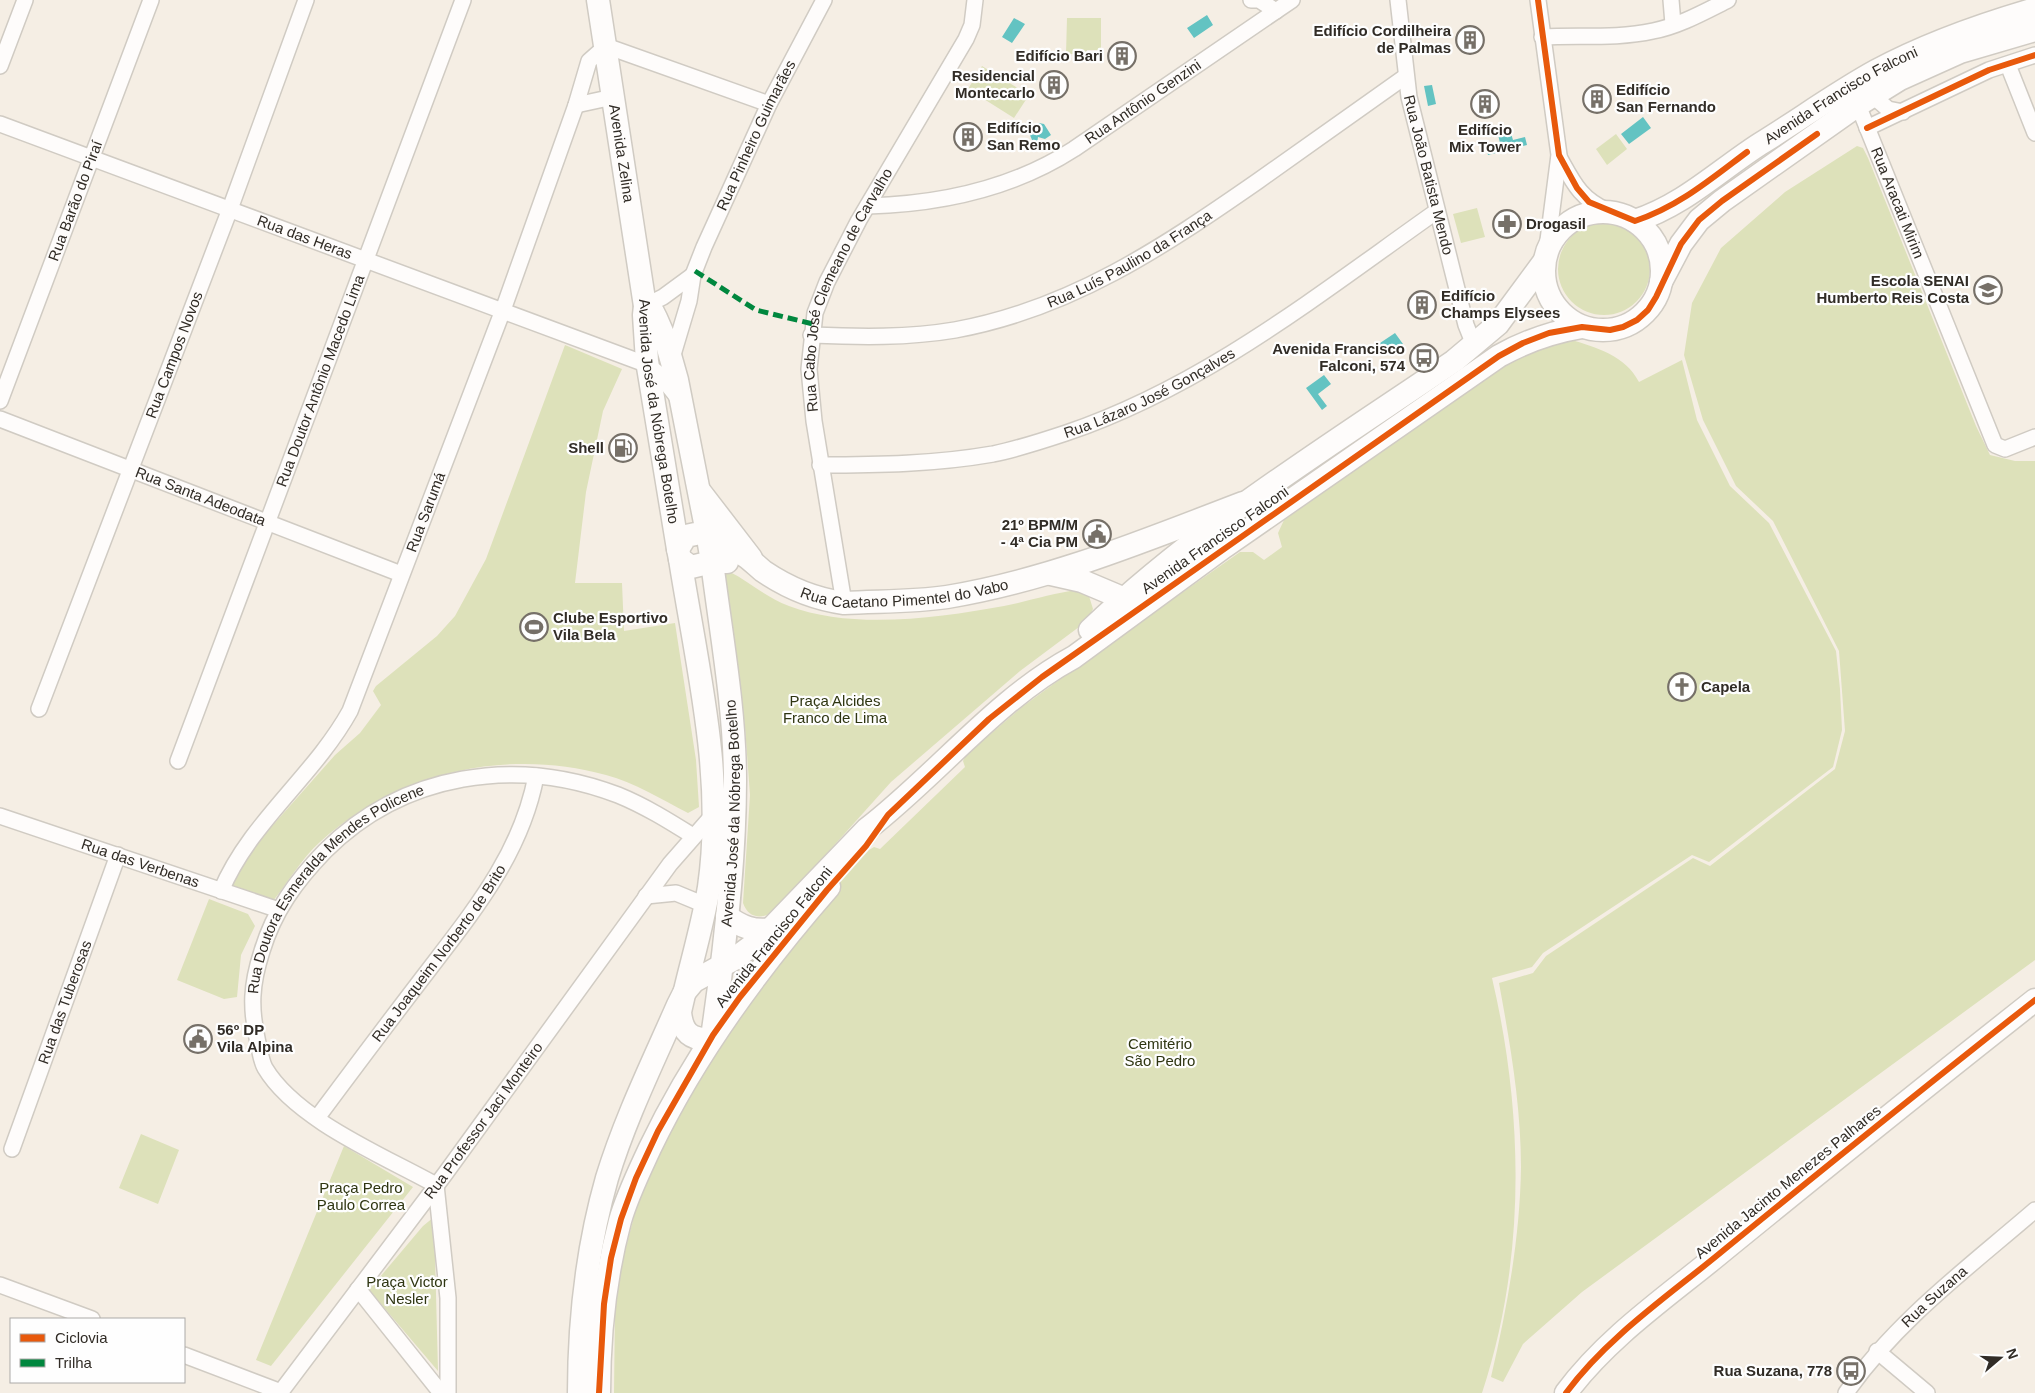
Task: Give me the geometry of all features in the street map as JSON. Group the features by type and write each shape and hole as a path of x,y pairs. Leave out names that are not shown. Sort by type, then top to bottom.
{"main road":[{"name":"Avenida Zelina","path":"598,0 645,306"},
{"name":"Avenida Francisco Falconi","path":"1661,282 1681,244 1699,220 1859,97 1875,71 1978,26 2035,9"},
{"name":"Avenida Francisco Falconi","path":"1635,221 1682,201 1747,152 1859,97 1960,52 2035,30"},
{"path":"1608,211 1635,221 1652,237 1657,248 1662,270 1661,282 1656,297 1648,310 1637,320 1623,327 1610,330 1582,327 1565,317 1552,302 1546,290 1545,256 1555,235 1572,220 1592,212 1608,211"},
{"name":"Avenida Francisco Falconi","path":"1057,666 1122,599 1243,503 1395,402 1474,346 1498,324 1545,256"},
{"name":"Avenida José da Nóbrega Botelho","path":"645,306 653,312 672,359 708,538"},
{"name":"Avenida José da Nóbrega Botelho","path":"645,306 648,365 706,718 714,786 709,885 684,993"},
{"name":"Avenida Francisco Falconi","path":"579,1393 586,1272 601,1203 622,1137 684,993 694,982 744,953 772,929 837,858 869,828 888,815 989,720 1057,666 1074,656 1207,559 1499,356 1523,343 1549,333 1582,327"},
{"path":"698,490 750,554 757,566"},
{"path":"1207,559 1244,524 1247,513 1243,503"},
{"name":"Rua Caetano Pimentel do Vabo","path":"708,538 794,589 828,601 844,603 945,597 1026,581 1051,574 1116,552 1243,503"},
{"path":"700,533 708,538 712,562 696,567 687,565 679,554 682,539 691,534 700,533"},
{"path":"1100,620 1102,603 1096,587 1096,577 1100,566 1116,552"},
{"name":"Avenida José da Nóbrega Botelho","path":"712,562 731,720 735,780 732,862 722,965 712,1037"},
{"name":"Rua Caetano Pimentel do Vabo","path":"712,562 757,566"},
{"path":"1051,574 1096,587 1122,599 1138,603 1153,598"},
{"name":"Avenida Francisco Falconi","path":"599,1393 604,1304 611,1258 621,1219 636,1178 658,1131 712,1037 740,997 827,890 866,846 888,815"},
{"path":"727,916 745,927 762,930 772,929"},
{"path":"684,993 680,1012 681,1024 686,1033 694,1038 712,1037"},
{"name":"Avenida Jacinto Menezes Palhares","path":"1566,1393 1590,1363 1611,1343 2012,1028 2035,1000"},
{"name":"Avenida Jacinto Menezes Palhares","path":"2012,1028 2035,1019"},
{"name":"Avenida Jacinto Menezes Palhares","path":"1580,1393 1633,1337 1820,1180"}],"street":[{"path":"0,66 25,0"},
{"name":"Rua Barão do Piraí","path":"0,401 151,0"},
{"name":"Rua Campos Novos","path":"39,709 230,209 306,0"},
{"name":"Rua Doutor Antônio Macedo Lima","path":"178,761 463,0"},
{"name":"Rua Pinheiro Guimarães","path":"672,359 689,301 693,275 769,104 824,0"},
{"name":"Rua Cabo José Clemeano de Carvalho","path":"844,603 820,465 810,369 815,313 827,282 868,206 966,39 972,25 975,0"},
{"path":"1251,0 1259,0 1276,11"},
{"name":"Rua Antônio Genzini","path":"868,206 927,202 966,194 997,186 1046,164 1074,149 1292,0"},
{"name":"Rua João Batista Mendo","path":"1398,0 1406,76 1437,211 1466,325 1474,346"},
{"path":"1538,0 1559,155 1545,256"},
{"path":"1671,0 1673,24"},
{"path":"1542,37 1628,35 1654,31 1702,14 1728,0"},
{"path":"606,46 769,104"},
{"name":"Rua Sarumá","path":"221,891 228,874 250,839 330,743 350,711 503,310 576,105 589,61 606,46"},
{"path":"1867,128 1989,70 2035,55"},
{"path":"2008,64 2035,133"},
{"name":"Rua Luís Paulino da França","path":"812,336 906,335 954,330 1012,316 1100,282 1173,240 1406,76"},
{"name":"Avenida Francisco Falconi","path":"1859,97 1888,109 1903,112"},
{"name":"Rua Aracati Mirim","path":"1859,97 1867,128 1995,445 2006,449 2035,437"},
{"path":"576,105 613,98"},
{"name":"Rua das Heras","path":"0,124 648,365 681,401"},
{"path":"1559,155 1583,196 1589,202 1608,211"},
{"name":"Rua Lázaro José Gonçalves","path":"820,465 908,463 994,454 1030,445 1100,421 1174,387 1228,357 1266,333 1437,211"},
{"name":"Rua Pinheiro Guimarães","path":"645,306 663,297 693,275"},
{"name":"Rua Santa Adeodata","path":"0,419 401,574"},
{"name":"Rua Doutora Esmeralda Mendes Policene","path":"436,1185 316,1118 279,1086 264,1066 253,1021 251,1000 255,973 268,932 279,910 304,872 342,834 361,819 393,800 452,780 484,776 536,776 585,784 618,795 650,810 693,836"},
{"name":"Rua Joaqueim Norberto de Brito","path":"316,1118 483,897 509,856 526,820 536,776"},
{"name":"Rua Professor Jaci Monteiro","path":"281,1393 436,1185 646,896 693,836 713,815"},
{"name":"Rua das Verbenas","path":"0,816 279,910"},
{"name":"Rua das Tuberosas","path":"12,1149 118,855"},
{"path":"670,864 676,893"},
{"path":"646,896 676,893 705,905"},
{"path":"436,1185 448,1298 448,1393"},
{"name":"Rua Suzana","path":"1846,1393 1877,1351 1900,1328 2035,1210"},
{"path":"0,1285 89,1318"},
{"path":"358,1289 441,1393"},
{"path":"1877,1351 1927,1393"},
{"path":"185,1355 281,1393"}],"green space":[{"path":"1067,18 1101,18 1101,50 1087,50 1087,54 1066,54"},
{"path":"982,66 1029,95 1014,118 968,89"},
{"path":"1616,134 1627,149 1607,165 1596,149"},
{"path":"1857,146 1863,148 1868,158 1976,426 1990,455 2015,461 2035,461 2035,960 1582,1292 1523,1344 1503,1382 1491,1377 1512,1273 1520,1194 1521,1144 1511,1051 1499,983 1533,973 1546,956 1693,858 1710,866 1835,769 1845,731 1839,651 1773,521 1736,486 1703,420 1684,355 1692,303 1721,248 1785,192"},
{"path":"1477,208 1485,237 1461,243 1453,214"},
{"path":"1604,223 1621,227 1636,237 1646,252 1650,269 1646,286 1636,301 1621,311 1604,315 1587,311 1572,301 1562,286 1558,269 1562,252 1572,237 1587,227"},
{"name":"Cemitério São Pedro","path":"1569,339 1600,349 1618,359 1626,365 1639,382 1682,360 1697,420 1730,486 1769,523 1836,651 1842,730 1833,767 1709,862 1692,855 1543,953 1532,967 1492,978 1503,1029 1510,1082 1516,1187 1507,1291 1496,1343 1482,1393 614,1393 615,1307 620,1270 636,1209 655,1159 720,1042 822,903 869,850 874,847 880,849 965,767 963,761 966,755 1022,707 1240,552 1253,552 1264,560 1282,547 1278,533 1284,520 1529,347"},
{"name":"Clube Esportivo Vila Bela","path":"565,345 622,369 603,411 586,492 575,583 622,583 624,631 675,623 696,760 699,807 688,813 627,782 606,775 568,767 530,764 492,766 454,772 418,783 383,798 350,818 313,848 273,901 232,887 235,876 250,851 335,755 360,733 381,705 373,691 376,686 437,636 455,616 486,559"},
{"name":"Praça Alcides Franco de Lima","path":"730,572 772,598 789,606 840,618 895,620 924,618 1004,606 1078,590 1089,596 1093,609 1087,621 1020,671 891,782 776,910 767,915 757,916 749,913 743,903 750,795 745,727 724,574"},
{"path":"209,899 248,914 255,926 241,955 237,997 224,999 177,980"},
{"path":"141,1134 179,1150 158,1204 119,1188"},
{"name":"Praça Pedro Paulo Correa","path":"344,1146 413,1187 271,1366 256,1360"},
{"name":"Praça Victor Nesler","path":"434,1217 438,1371 369,1290 423,1226"}],"water":[{"path":"1207,15 1213,25 1194,38 1187,28"},
{"path":"1014,18 1025,24 1012,43 1002,37"},
{"path":"1432,85 1436,104 1428,106 1424,86"},
{"path":"1643,117 1651,128 1629,144 1621,134"},
{"path":"1039,123 1044,124 1051,135 1045,139 1038,137 1037,144 1034,145 1030,135"},
{"path":"1509,127 1513,140 1525,137 1527,145 1488,155 1486,147 1500,143 1497,130"},
{"path":"1395,333 1403,344 1385,356 1377,345"},
{"path":"1324,375 1331,384 1318,394 1327,406 1322,410 1306,388"}],"marked path":[{"path":"695,271 756,310 813,324"}],"cycle path":[{"path":"1538,0 1559,155 1577,188 1589,202 1635,221 1680,200 1747,152"},
{"path":"1867,128 1989,70 2035,55"},
{"path":"599,1393 604,1304 611,1258 621,1219 636,1178 658,1131 713,1035 740,997 827,890 866,846 888,815 989,719 1042,677 1499,356 1523,343 1549,333 1582,327 1610,330 1623,327 1637,320 1648,310 1681,244 1699,220 1722,201 1817,134"},
{"path":"1566,1393 1601,1353 1641,1316 2035,1000"}],"place":[{"name":"Edifício Cordilheira de Palmas","path":"1470,40"},
{"name":"Edifício Bari","path":"1122,56"},
{"name":"Residencial Montecarlo","path":"1054,85"},
{"name":"Edifício San Fernando","path":"1597,99"},
{"name":"Edifício Mix Tower","path":"1485,104"},
{"name":"Edifício San Remo","path":"968,137"},
{"name":"Drogasil","path":"1507,224"},
{"name":"Escola SENAI Humberto Reis Costa","path":"1988,290"},
{"name":"Edifício Champs Elysees","path":"1422,305"},
{"name":"Avenida Francisco Falconi, 574","path":"1424,358"},
{"name":"Shell","path":"623,448"},
{"name":"21º BPM/M - 4ª Cia PM","path":"1097,534"},
{"name":"Clube Esportivo Vila Bela","path":"534,627"},
{"name":"Capela","path":"1682,687"},
{"name":"56º DP Vila Alpina","path":"198,1039"},
{"name":"Rua Suzana, 778","path":"1851,1371"}]}
